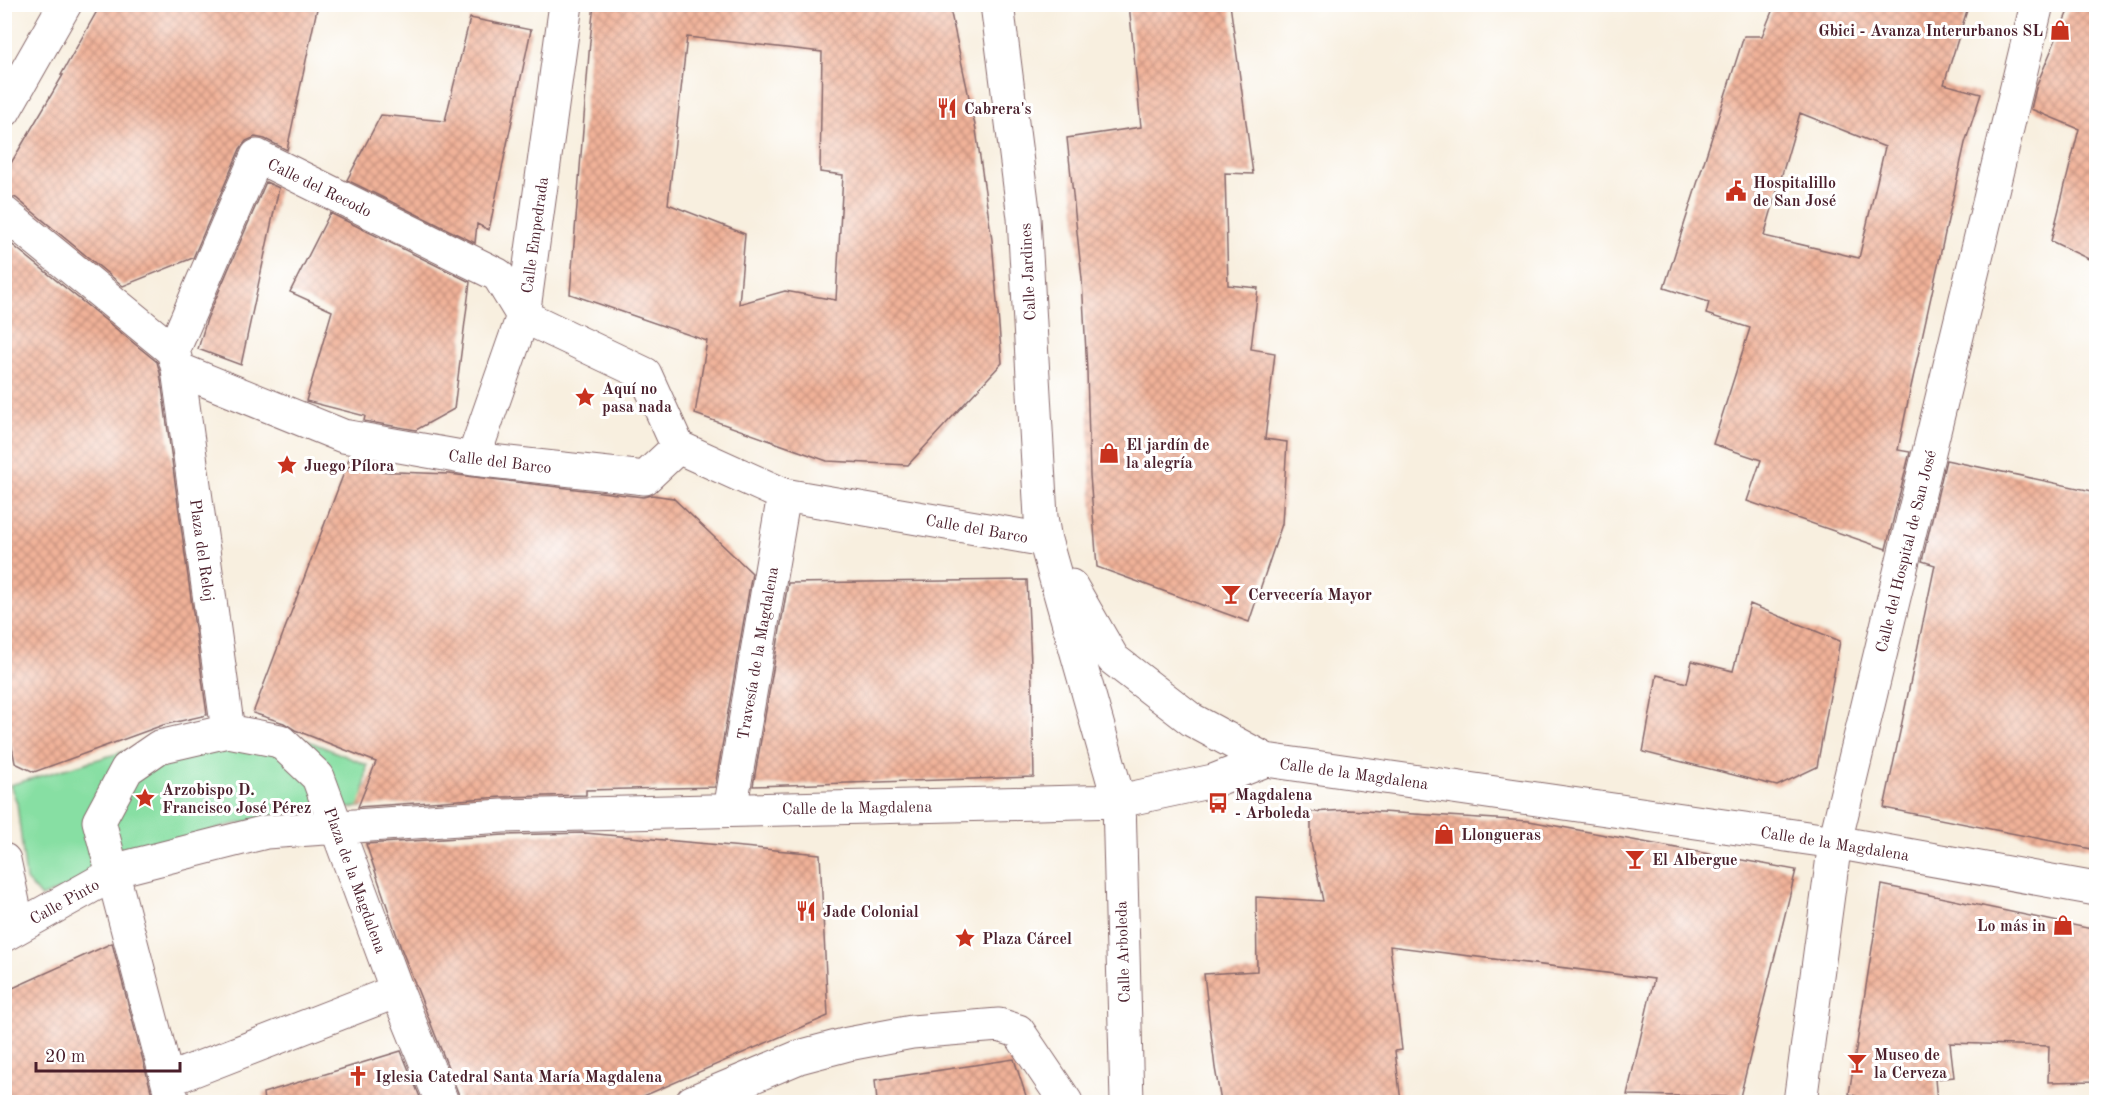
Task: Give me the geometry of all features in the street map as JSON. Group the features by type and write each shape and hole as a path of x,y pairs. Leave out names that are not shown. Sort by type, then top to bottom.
{"street":[{"path":"4,111 65,4"},
{"name":"Calle Empedrada","path":"473,459 523,316 566,4"},
{"name":"Calle Jardines","path":"997,4 1024,218 1041,517 1045,540 1119,801"},
{"name":"Calle del Hospital de San José","path":"1800,1102 1835,842 2037,4"},
{"name":"Calle del Recodo","path":"176,360 257,156 498,275 523,316"},
{"name":"Calle del Barco","path":"4,213 176,360 343,436 473,459 645,478 678,447 784,495 1045,540"},
{"path":"523,316 645,374 678,447"},
{"name":"Plaza del Reloj","path":"176,360 228,731"},
{"name":"Travesía de la Magdalena","path":"730,810 784,495"},
{"name":"Calle Jardines","path":"1045,540 1113,659 1192,720 1266,760"},
{"name":"Plaza de la Magdalena","path":"228,731 280,741 318,777 329,827 397,991 170,1091 119,871 99,821 127,769 159,747 228,731"},
{"name":"Calle de la Magdalena","path":"329,827 503,816 1119,801 1213,781 1266,760 1835,842 2097,889"},
{"name":"Calle Arboleda","path":"1119,801 1127,1102"},
{"name":"Plaza de la Magdalena","path":"119,871 266,832 329,827"},
{"path":"4,860 9,922"},
{"name":"Calle Pinto","path":"9,922 119,871"},
{"path":"397,991 442,1102"},
{"path":"692,1102 799,1057 848,1044 912,1032 999,1025 1018,1031 1066,1102"}],"green space":[{"path":"287,732 367,765 362,807 306,811 225,826 41,897 26,880 17,803 10,785 174,737"}],"building":[{"path":"101,4 318,4 287,150 265,139 255,137 246,141 240,149 193,258 123,286 16,198 4,195 4,175 63,75 61,75"},
{"path":"594,4 949,4 976,130 992,240 1002,363 908,465 827,461 695,414 707,341 570,294","holes":["687,37 822,52 820,172 843,175 836,300 785,291 739,304 745,234 668,204"]},
{"path":"1129,4 1230,4 1253,174 1225,173 1228,285 1258,288 1251,349 1275,353 1265,439 1287,442 1282,524 1249,622 1097,567 1090,475 1082,279 1067,138 1141,127"},
{"name":"Hospitalillo de San José","path":"1775,4 1969,4 1944,84 1981,94 1965,143 1909,396 1898,450 1910,452 1886,549 1747,501 1761,460 1713,444 1750,328 1706,314 1709,302 1664,288 1744,36 1762,36","holes":["1800,113 1885,147 1859,258 1764,236"]},
{"path":"2071,4 2097,4 2097,263 2051,241 2079,129 2031,109 2037,84"},
{"path":"470,18 531,30 489,230 477,224 475,243 347,180 381,115 445,121"},
{"path":"266,182 279,188 241,365 198,349 207,319"},
{"path":"330,213 470,282 454,409 416,430 364,421 365,416 306,401 332,311 290,292"},
{"path":"4,238 157,362 207,715 163,725 34,772 15,763 4,706"},
{"path":"350,456 364,459 345,469"},
{"path":"1946,460 2097,492 2097,850 1884,808 1935,565 1922,561"},
{"path":"345,470 449,474 643,497 652,495 673,498 752,573 715,787 586,790 586,795 502,797 358,807 376,762 295,730 284,723 253,713"},
{"path":"1027,580 1034,777 753,786 788,583"},
{"path":"1750,604 1840,641 1817,767 1777,786 1643,752 1657,675 1687,683 1692,661 1733,671"},
{"path":"1348,810 1529,821 1796,870 1740,1097 1627,1095 1654,979 1390,946 1402,1050 1395,1051 1401,1102 1221,1102 1204,974 1257,971 1256,897 1323,901 1311,843 1311,812"},
{"path":"585,833 820,854 828,1016 630,1102 460,1102 401,948 366,844 504,835"},
{"path":"1882,885 2097,930 2097,1081 2048,1082 2049,1046 1950,1043 1954,1077 1935,1079 1937,1102 1855,1102 1856,1096 1849,1094"},
{"path":"112,943 154,1102 4,1102 4,992"},
{"name":"Iglesia Catedral Santa María Magdalena","path":"401,1051 422,1102 264,1102 263,1093"},
{"path":"1014,1059 1028,1102 877,1102 875,1080"}],"place":[{"name":"Gbici - Avanza Interurbanos SL","path":"2060,30"},
{"name":"Cabrera's","path":"947,108"},
{"name":"Hospitalillo de San José","path":"1736,191"},
{"name":"Aquí no pasa nada","path":"585,397"},
{"name":"El jardín de la alegría","path":"1109,453"},
{"name":"Juego Pílora","path":"287,465"},
{"name":"Cervecería Mayor","path":"1231,594"},
{"name":"Arzobispo D. Francisco José Pérez","path":"145,798"},
{"name":"Magdalena - Arboleda","path":"1218,803"},
{"name":"Llongueras","path":"1444,834"},
{"name":"El Albergue","path":"1635,859"},
{"name":"Jade Colonial","path":"806,911"},
{"name":"Lo más in","path":"2063,925"},
{"name":"Plaza Cárcel","path":"965,938"},
{"name":"Museo de la Cerveza","path":"1857,1063"},
{"name":"Iglesia Catedral Santa María Magdalena","path":"358,1076"}]}
